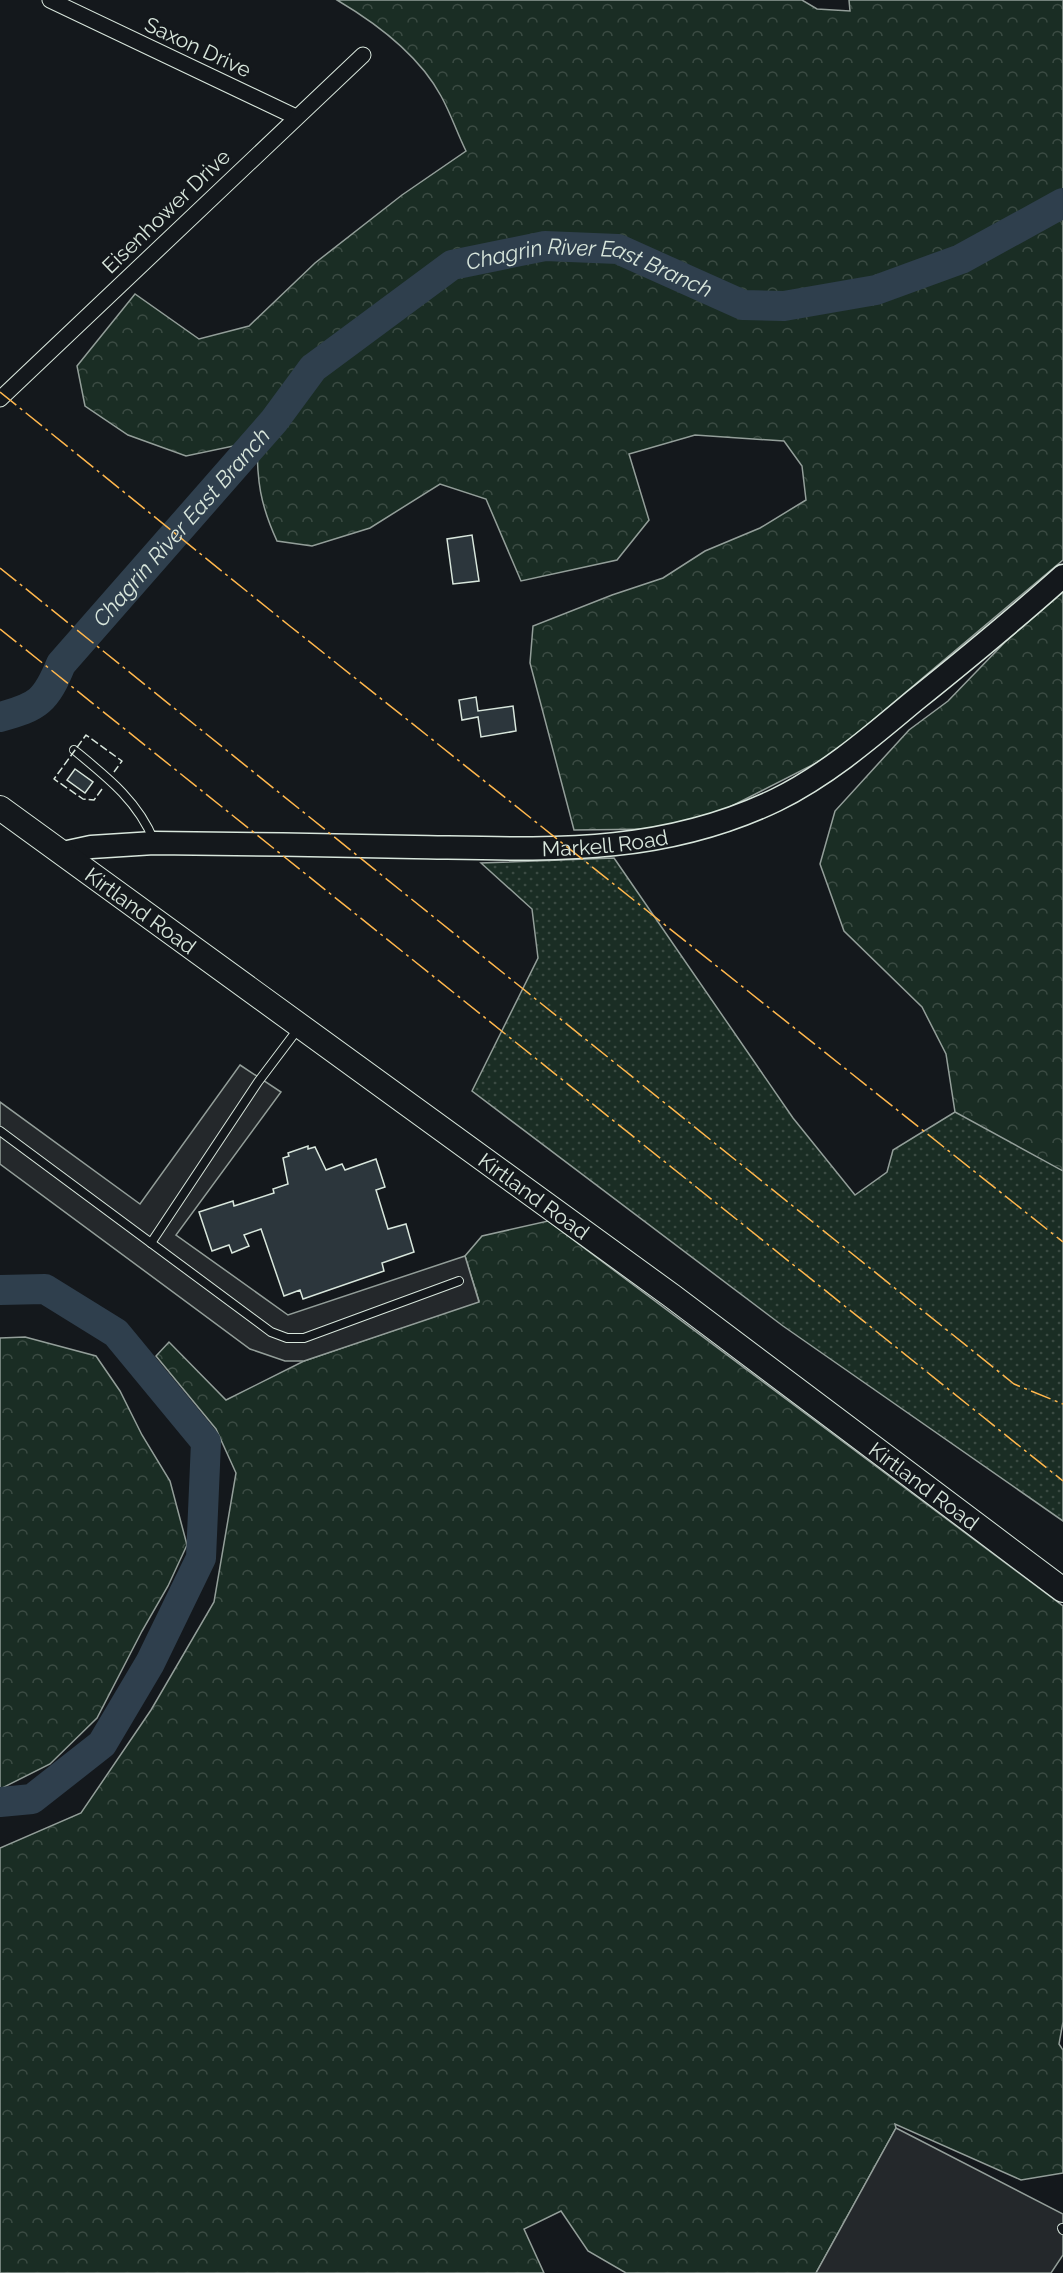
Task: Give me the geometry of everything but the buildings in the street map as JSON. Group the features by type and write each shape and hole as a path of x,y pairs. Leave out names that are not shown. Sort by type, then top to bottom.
{"main road":[{"name":"Kirtland Road","path":"0,808 672,1296 1063,1590"}],"street":[{"name":"Saxon Drive","path":"50,0 296,117"},
{"name":"Eisenhower Drive","path":"0,399 363,55"},
{"name":"Markell Road","path":"63,854 91,847 154,843 561,848 655,840 707,827 778,799 839,761 1009,625 1063,576"}],"lane":[{"path":"74,750 134,804 147,823 154,843"},
{"path":"151,1243 258,1082 300,1027"},
{"path":"0,1131 271,1332 287,1338 304,1338 459,1281"}],"green space":[{"path":"337,0 802,0 817,9 850,11 849,0 1063,0 1063,560 830,756 720,812 657,829 574,830 530,663 533,626 663,578 705,551 760,528 806,500 802,466 784,441 695,435 629,454 649,520 617,560 521,581 486,499 440,484 370,528 312,546 277,541 261,492 257,441 186,456 128,435 85,406 77,366 135,294 199,339 249,326 315,263 402,195 466,151 441,96 421,67 395,41 367,19"},
{"path":"1063,592 1063,1171 955,1112 946,1054 922,1007 844,931 820,864 835,811 909,730 948,701 1005,642"},
{"path":"614,858 793,1118 855,1195 887,1172 893,1150 955,1112 1063,1075 1063,1521 783,1326 472,1091 538,958 532,909 481,863"},
{"path":"548,1221 1063,1606 1063,2022 1059,2044 1063,2050 1063,2173 1021,2180 895,2124 896,2128 816,2273 626,2273 588,2251 561,2211 524,2229 544,2273 0,2273 0,1848 81,1813 151,1710 214,1602 236,1473 216,1429 156,1356 169,1342 226,1400 304,1361 479,1301 465,1256 482,1236"},
{"path":"25,1337 96,1356 120,1391 142,1435 170,1481 187,1545 168,1586 97,1718 50,1764 0,1789 0,1338"}],"shaded area":[{"path":"240,1065 281,1092 176,1235 288,1315 465,1256 479,1302 304,1361 285,1361 250,1349 0,1164 0,1102 140,1204"},
{"path":"896,2128 1063,2214 1063,2255 1051,2273 816,2273"}],"waterway":[{"name":"Chagrin River East Branch","path":"0,717 23,710 39,701 61,664 274,421 313,368 452,265 545,246 618,249 743,305 784,306 876,290 961,259 1063,203"},
{"name":"Chagrin River East Branch","path":"0,1290 45,1289 116,1333 206,1442 201,1558 150,1663 102,1744 32,1799 0,1802"}],"fence":[{"path":"102,789 94,800 83,799 54,779 86,735 122,761 114,772"}],"power":[{"path":"0,392 291,627 1063,1242"},
{"path":"0,568 1014,1384 1063,1404"},
{"path":"0,629 1063,1481"}]}
